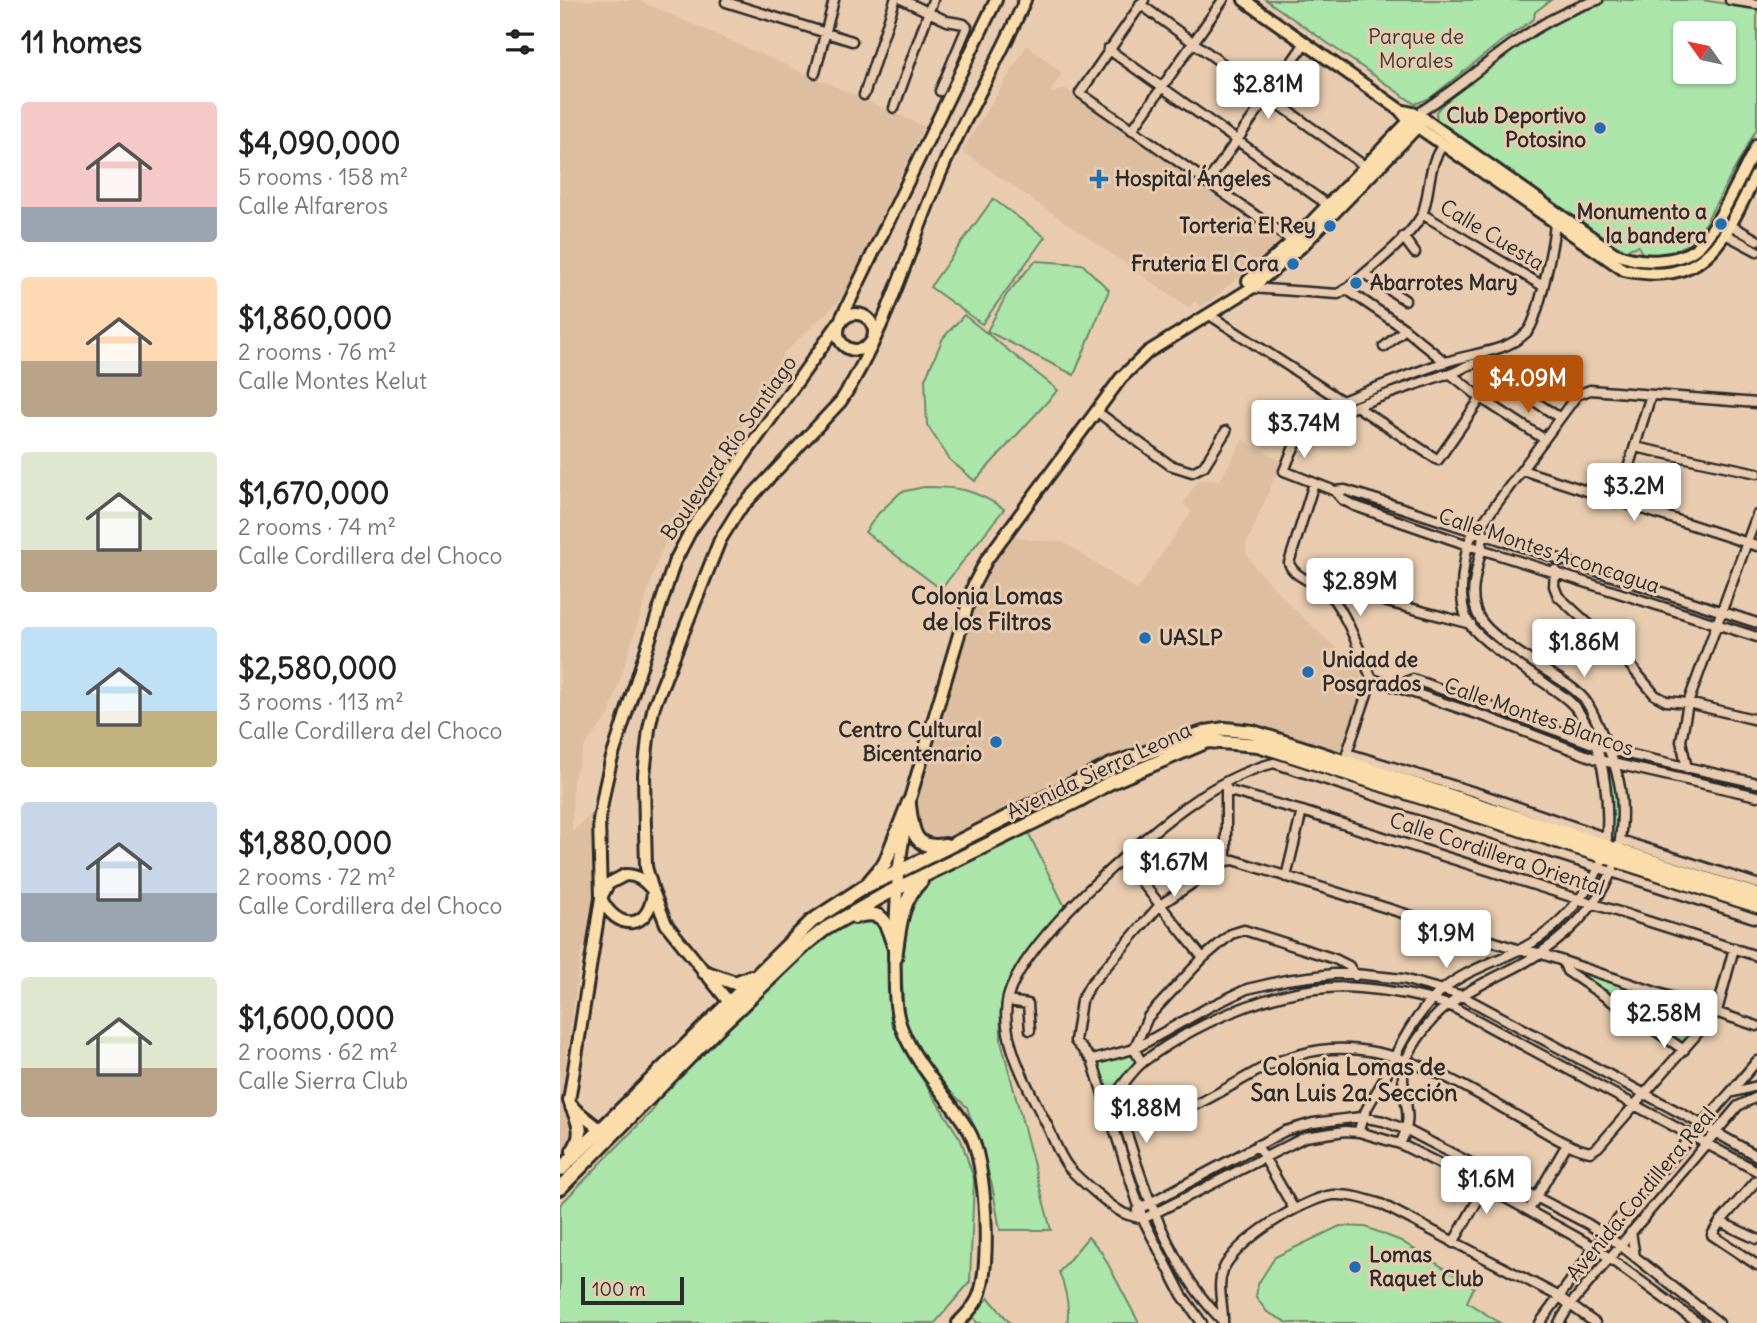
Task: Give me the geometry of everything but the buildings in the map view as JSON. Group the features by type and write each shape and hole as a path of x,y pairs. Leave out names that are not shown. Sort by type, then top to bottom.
{"highway":[{"name":"Avenida Sierra Leona","path":"561,1168 813,921 864,887 1096,773 1179,740 1225,729 1254,732 1757,906"},
{"path":"1120,778 1129,768 1179,740"},
{"name":"Avenida Sierra Leona","path":"560,1188 718,1028 825,929 897,889 1120,778 1208,741 1258,745 1518,824"},
{"path":"1079,800 1098,783 1096,773"},
{"path":"909,802 911,825 916,838 929,846 956,844"},
{"path":"864,887 885,863 909,802"},
{"name":"Avenida Sierra Leona","path":"1610,854 1757,895"},
{"path":"894,952 904,905 918,883 934,872"},
{"path":"825,929 857,916 869,913 878,915 885,921 894,952"},
{"path":"704,972 735,983 743,982 757,974"},
{"path":"561,1168 578,1143 581,1133 580,1123 572,1107"}],"main road":[{"name":"Boulevard Río Santiago","path":"572,1107 569,1092 593,960 601,898 599,820 605,788 611,761 674,563 691,530 839,323 996,0"},
{"path":"1244,0 1557,217 1624,270 1645,274 1674,273 1690,268 1706,258 1727,230 1757,173"},
{"name":"Boulevard Río Santiago","path":"728,1002 666,925 646,867 645,753 654,706 720,540 738,511 841,401 854,381 959,132 1025,1"},
{"path":"1297,244 1328,205 1417,120"},
{"path":"1417,120 1443,145 1614,253 1625,258 1657,261 1685,255 1699,245 1713,226 1757,145"},
{"path":"958,1323 979,1298 983,1282 986,1247 979,1152 971,1132 915,1055 900,1026 894,952 898,872 909,802 974,584 987,559 1121,378 1148,352 1238,295 1297,244 1417,120"},
{"path":"1685,255 1684,262 1690,268"},
{"path":"1671,258 1675,264 1674,273"},
{"path":"849,315 861,315 873,324 873,340 866,348 857,351 847,349 839,340 839,323 849,315"},
{"path":"625,875 645,881 653,891 649,912 638,920 624,921 607,909 601,898 608,884 625,875"},
{"path":"718,1028 728,1002"},
{"path":"572,1107 601,1130 614,1134"}],"street":[{"path":"815,73 834,0"},
{"path":"864,95 895,0"},
{"path":"903,0 947,21 967,27 940,92"},
{"path":"894,108 933,0"},
{"path":"1132,130 1223,0"},
{"path":"1417,120 1544,22 1562,12 1598,0"},
{"path":"1730,0 1757,4"},
{"path":"726,1 826,35 852,41"},
{"path":"1297,244 1080,93 1142,2 1193,43 1366,167"},
{"path":"1207,183 1305,43"},
{"path":"1108,49 1328,205"},
{"path":"1247,287 1338,293 1346,289 1403,237 1422,214 1432,163 1443,145"},
{"name":"Calle Cuesta","path":"1422,214 1543,286"},
{"path":"1209,314 1342,401 1445,362 1500,348 1522,337 1532,326 1557,217"},
{"path":"1727,230 1757,240"},
{"path":"1727,230 1757,251"},
{"path":"1403,237 1415,253"},
{"path":"1365,274 1405,300"},
{"path":"1346,289 1445,362"},
{"path":"1384,347 1405,330"},
{"path":"1356,406 1443,375 1452,375 1467,366 1482,363 1510,364"},
{"path":"1452,375 1481,398 1544,439"},
{"path":"1470,625 1462,593 1468,545 1473,531 1481,525 1577,395 1590,390 1757,403"},
{"path":"1519,391 1560,418"},
{"path":"1617,503 1651,395"},
{"path":"1356,406 1438,460 1481,398"},
{"name":"Calle Montes Aconcagua","path":"1356,406 1303,436 1295,444 1284,471 1335,491 1345,490 1387,503 1757,623"},
{"path":"1096,411 1170,465 1192,472 1205,466 1226,431"},
{"path":"1635,447 1757,473"},
{"path":"1522,470 1617,503 1757,546"},
{"path":"1314,483 1289,564 1293,571 1329,594 1338,607 1372,679"},
{"name":"Calle Montes Aconcagua","path":"1335,491 1343,500 1355,506 1480,549 1717,622 1757,637"},
{"path":"1382,514 1387,503"},
{"path":"1686,779 1687,766 1681,741 1688,703 1757,515"},
{"path":"1400,1144 1407,1130 1407,1102 1402,1074 1406,1060 1423,1031 1460,995 1539,953 1573,927 1593,903 1610,854 1622,788 1616,765 1589,705 1578,693 1481,621 1475,603 1474,580 1484,535 1481,525"},
{"path":"1557,560 1554,586 1558,596 1620,653 1655,695 1666,701 1688,703 1757,720"},
{"path":"1315,583 1470,625 1492,645 1568,699 1578,711 1594,744 1609,798 1610,854 1579,898 1559,923 1540,938 1478,968 1443,989 1410,1027 1393,1056 1381,1085 1361,1117 1359,1132"},
{"path":"1470,625 1481,621"},
{"name":"Calle Montes Blancos","path":"1372,679 1489,718 1599,760 1757,796"},
{"name":"Avenida Sierra Leona","path":"1372,679 1347,753 1480,794 1757,919"},
{"name":"Calle Montes Blancos","path":"1394,686 1413,679 1610,750 1757,783"},
{"name":"Avenida Sierra Leona","path":"1226,787 1258,767 1273,763 1610,854 1757,884"},
{"path":"1226,861 1226,787 1185,808 1123,859 1084,895 1048,934 1017,976 1005,1016 1009,1038 1021,1071 1065,1161 1077,1175 1123,1213 1136,1212 1285,1131 1313,1123 1361,1117 1382,1121 1407,1130 1493,1174 1604,1235 1719,1323"},
{"name":"Calle Cordillera Oriental","path":"1226,787 1757,956"},
{"path":"1286,877 1302,811"},
{"path":"1123,859 1203,958"},
{"path":"1202,1323 1182,1295 1143,1219 1136,1212 1092,1060 1075,1041 1081,1001 1090,985 1160,905 1226,861 1234,860 1520,950 1539,953 1757,1026"},
{"path":"1142,1063 1135,1049 1148,1017 1203,958 1231,934 1244,930 1335,959 1349,966 1358,988"},
{"path":"1124,1086 1138,1103 1162,1117 1191,1107 1270,1065 1321,1050 1363,1051 1406,1060 1442,1076 1567,1144 1590,1152 1598,1147 1636,1105 1717,1011 1734,948"},
{"path":"1563,961 1567,971 1684,1050"},
{"path":"1092,1060 1135,1049 1247,989 1286,979 1354,974 1403,979 1460,995 1757,1156"},
{"path":"1107,1107 1142,1063 1212,1021 1272,998 1303,991 1358,988 1449,1005 1757,1171"},
{"path":"1008,1002 1028,1004 1030,1030"},
{"name":"Avenida Cordillera Real","path":"1540,1323 1594,1247 1757,1060"},
{"name":"Avenida Cordillera Real","path":"1730,1093 1757,1086"},
{"path":"1115,1095 1154,1214 1206,1305 1224,1322"},
{"name":"Avenida Cordillera Real","path":"1559,1323 1570,1305 1609,1257 1738,1106 1757,1097"},
{"path":"1143,1219 1305,1138 1345,1131 1359,1132 1400,1144 1529,1210 1609,1257 1692,1321 1699,1308"},
{"path":"1529,1210 1567,1144"},
{"path":"1257,1146 1294,1209"},
{"path":"1453,1243 1493,1174"},
{"path":"1757,1180 1712,1235 1757,1265"},
{"path":"1224,1322 1220,1282 1227,1262 1245,1242 1294,1209 1331,1195 1356,1196 1381,1204 1558,1296 1595,1323"},
{"path":"1720,1222 1757,1239"},
{"path":"1631,1232 1635,1258"}],"shaded area":[{"path":"560,0 638,0 924,126 842,298 784,353 749,416 678,512 658,560 609,715 585,746 573,780 572,832 594,812 597,887 589,934 581,953 563,1082 567,1104 576,1121 572,1146 560,1158"},
{"name":"Hospital Ángeles","path":"1027,45 1062,73 1050,93 1066,89 1282,241 1215,297 1201,307 1195,301 1189,308 962,151"},
{"name":"UASLP","path":"1243,440 1282,461 1247,543 1246,553 1256,568 1293,608 1338,650 1356,662 1364,683 1341,752 1280,732 1225,724 1172,735 1083,771 956,839 936,844 926,841 914,827 916,807 933,736 991,563 1013,535 1023,539 1063,542 1137,590 1192,511 1183,504 1198,480 1220,480"}],"green space":[{"name":"Parque de Morales","path":"1266,0 1551,0 1535,12 1534,19 1430,98 1415,104"},
{"name":"Club Deportivo Potosino","path":"1606,0 1703,0 1757,9 1757,128 1697,238 1684,246 1657,256 1643,253 1638,246 1628,249 1624,254 1443,128 1437,121 1436,112 1455,93 1533,35 1569,15"},
{"path":"993,199 1045,237 982,324 930,287"},
{"path":"1035,261 1082,264 1109,290 1074,375 987,331 1007,294"},
{"path":"964,315 1058,390 975,481 950,460 927,425 925,379 943,338"},
{"path":"924,487 966,490 1004,509 941,589 865,532 878,514 901,492"},
{"path":"1610,765 1616,769 1618,808 1615,840 1608,838 1611,807 1607,772"},
{"path":"1028,832 1066,909 1022,963 1008,985 1001,1007 1001,1041 1051,1230 1000,1230 992,1185 967,1107 939,1081 919,1053 904,1023 901,959 907,907 921,886 939,873"},
{"path":"861,917 880,922 887,933 891,1023 914,1066 961,1140 974,1179 970,1282 935,1323 560,1323 560,1205 654,1109 659,1090 819,940"},
{"path":"1569,968 1712,1012 1684,1045"},
{"path":"1129,1052 1137,1060 1134,1066 1120,1087 1104,1097 1095,1067 1106,1058"},
{"name":"Lomas Raquet Club","path":"1340,1226 1366,1227 1401,1241 1474,1287 1467,1302 1500,1323 1288,1323 1267,1312 1256,1297 1258,1284 1275,1257"},
{"path":"1088,1237 1101,1251 1139,1323 1067,1323 1066,1297 1059,1272"},
{"path":"989,1298 1010,1323 977,1323 972,1314"}],"place":[{"name":"Club Deportivo Potosino","path":"1600,128"},
{"name":"Hospital Ángeles","path":"1099,179"},
{"name":"Monumento a la bandera","path":"1721,224"},
{"name":"Torteria El Rey","path":"1330,226"},
{"name":"Fruteria El Cora","path":"1293,264"},
{"name":"Abarrotes Mary","path":"1356,283"},
{"name":"UASLP","path":"1145,638"},
{"name":"Unidad de Posgrados","path":"1308,672"},
{"name":"Centro Cultural Bicentenario","path":"996,742"},
{"name":"Lomas Raquet Club","path":"1355,1267"}],"district":[{"name":"Colonia Lomas de los Filtros","path":"987,609"},
{"name":"Colonia Lomas de San Luis 2a. Sección","path":"1354,1080"}]}
